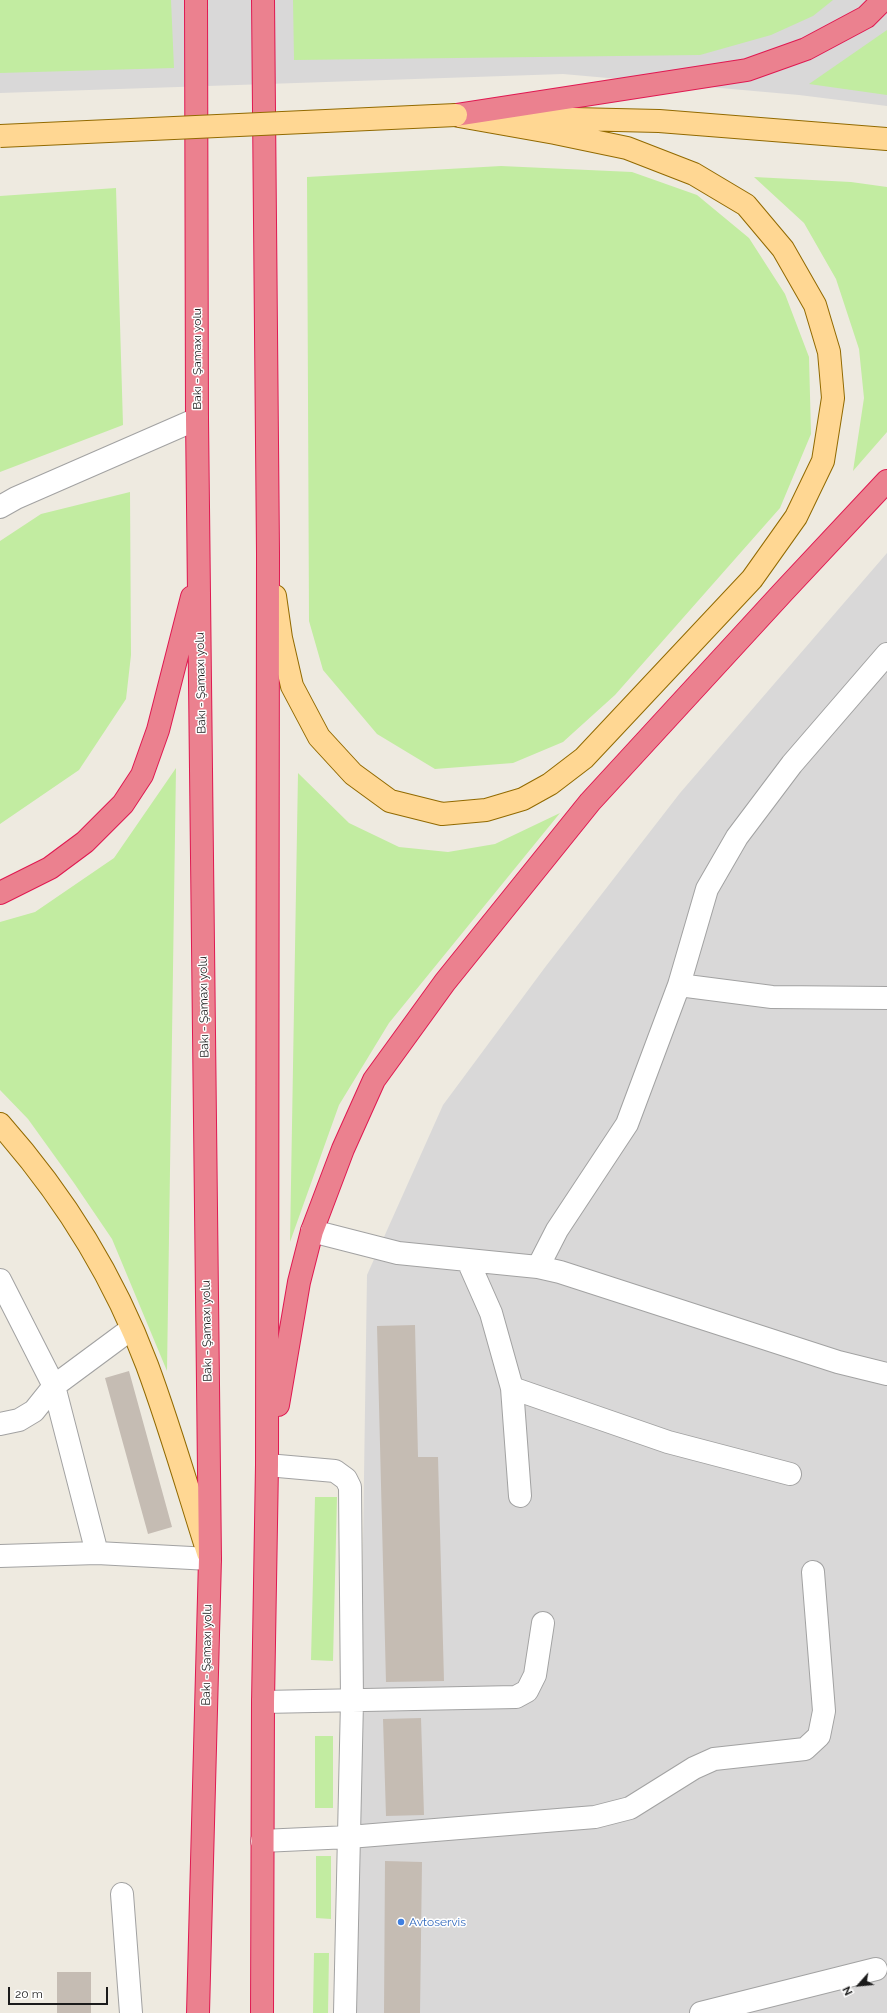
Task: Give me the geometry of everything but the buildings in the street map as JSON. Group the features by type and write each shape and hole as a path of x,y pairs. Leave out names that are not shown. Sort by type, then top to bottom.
{"highway":[{"name":"Bakı - Şamaxı yolu","path":"196,0 197,419 200,567 210,1558 198,2013"},
{"path":"262,2013 263,1702 267,1465 268,552 264,0"},
{"path":"456,115 747,70 806,49 866,17 883,0"},
{"path":"267,1465 299,1282 312,1231 343,1149 374,1080 445,982 590,802 887,481"},
{"path":"0,893 50,868 85,842 123,804 142,775 158,730 200,567"}],"main road":[{"path":"268,552 281,638 292,686 318,737 353,774 390,801 442,814 486,810 523,799 550,784 584,758 752,579 796,517 823,461 833,398 829,352 815,305 783,249 746,205 694,174 627,148 456,115"},
{"path":"0,136 456,115 659,121 887,139"},
{"path":"0,1124 22,1150 74,1220 105,1272 147,1365 210,1558"}],"street":[{"path":"0,507 16,498 197,419"},
{"path":"538,1267 557,1230 627,1124 680,985 707,889 737,837 792,764 887,654"},
{"path":"680,985 772,997 887,998"},
{"path":"312,1231 398,1253 538,1267 560,1272 838,1362 887,1374"},
{"path":"468,1261 491,1313 512,1388 520,1496"},
{"path":"0,1280 54,1386 97,1553"},
{"path":"0,1424 18,1420 34,1411 54,1386 131,1329"},
{"path":"512,1388 668,1442 790,1474"},
{"path":"267,1465 335,1471 346,1479 350,1487 352,1701 345,2013"},
{"path":"0,1556 97,1553 210,1558"},
{"path":"262,1841 349,1837 595,1817 630,1808 694,1768 714,1759 805,1750 819,1736 824,1711 813,1572"},
{"path":"263,1702 516,1697 528,1691 535,1675 543,1623"},
{"path":"122,1894 131,2013"},
{"path":"701,2013 876,1969"}],"shaded area":[{"path":"0,0 887,0 887,106 799,95 563,74 0,93"},
{"path":"887,553 887,2013 356,2013 367,1275 443,1105 546,966 680,793"}],"green space":[{"path":"0,0 171,0 174,68 0,73"},
{"path":"293,0 833,0 813,16 771,35 700,55 294,60"},
{"path":"887,30 887,95 809,84"},
{"path":"501,166 632,172 697,195 749,238 785,294 809,357 811,434 780,508 615,695 563,742 513,763 435,769 377,734 323,670 309,621 307,177"},
{"path":"754,177 851,182 887,187 887,432 853,471 864,398 859,349 836,279 804,223"},
{"path":"116,188 123,425 0,472 0,196"},
{"path":"130,492 131,655 126,699 79,770 0,824 0,541 41,514"},
{"path":"176,768 167,1371 112,1239 28,1119 0,1090 0,922 35,912 114,858"},
{"path":"298,773 349,823 399,847 448,852 495,844 560,813 389,1023 339,1105 290,1242"},
{"path":"315,1497 337,1497 333,1661 311,1660"},
{"path":"315,1736 333,1736 333,1808 315,1808"},
{"path":"316,1856 331,1856 331,1919 316,1918"},
{"path":"314,1953 329,1953 328,2013 313,2013"}],"place":[{"name":"Avtoservis","path":"401,1922"}]}
